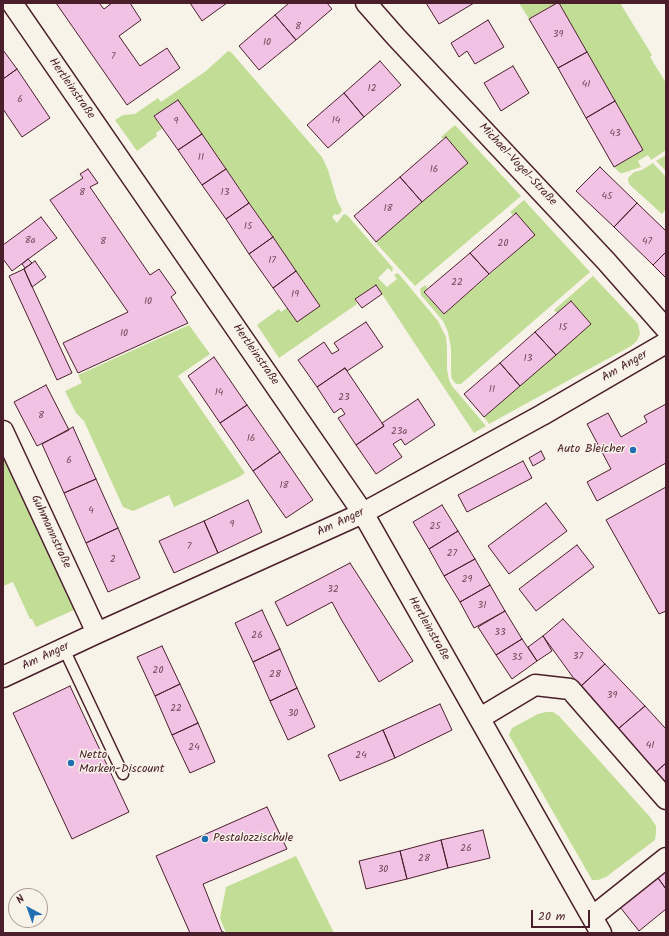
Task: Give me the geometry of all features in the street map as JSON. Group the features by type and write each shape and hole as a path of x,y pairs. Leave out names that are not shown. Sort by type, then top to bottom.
{"street":[{"name":"Hertleinstraße","path":"12,3 363,513 596,925 666,858"},
{"name":"Michael-Vogel-Straße","path":"366,3 606,261 666,329"},
{"name":"Am Anger","path":"3,677 363,513 517,429 666,343"},
{"name":"Guhmannstraße","path":"3,431 97,633"},
{"path":"480,718 535,685 570,689 666,799"}],"lane":[{"path":"64,649 123,774"}],"green space":[{"path":"519,3 557,3 529,19"},
{"path":"559,3 620,3 652,55 650,57 666,83 666,150 651,160 648,155 638,161 641,167 620,173 614,167 643,150"},
{"path":"228,51 231,52 322,157 342,210 338,215 335,214 332,217 337,223 343,215 345,214 348,216 393,268 392,272 388,268 378,278 387,287 397,279 394,275 398,273 438,321 446,337 447,369 449,380 452,386 486,426 474,433 376,285 355,299 357,304 279,358 257,325 279,309 281,312 287,308 297,322 320,306 202,134 178,100 155,116 163,128 156,133 157,136 137,151 115,120 123,115 135,114 158,98 161,102 206,71"},
{"path":"455,125 521,196 415,286 376,242 468,163 446,137 444,139 441,137"},
{"path":"666,155 666,171 656,161"},
{"path":"653,163 666,177 666,209 662,214 629,184 628,180 634,172 642,170"},
{"path":"524,200 590,272 461,384 456,384 452,379 451,373 451,348 448,332 443,321 421,295 420,289 425,285 428,289 424,293 444,314 535,235 516,213 513,215 510,212"},
{"path":"593,276 638,324 640,334 637,341 631,346 489,424 484,417 591,324 571,301 557,313 554,310"},
{"path":"189,325 210,354 178,376 245,473 174,507 169,495 133,511 123,507 84,421 76,413 65,391 82,383 78,375"},
{"path":"3,450 76,609 36,627 32,619 30,619 13,582 3,586"},
{"path":"553,712 559,716 650,817 656,826 655,840 606,877 598,880 592,880 509,735 512,728 538,714"},
{"path":"296,856 334,933 226,933 220,918 226,887"}],"building":[{"path":"56,3 99,3 104,9 112,3 130,3 141,20 119,36 140,66 167,48 180,68 127,105"},
{"path":"190,3 227,3 202,21"},
{"path":"289,3 327,3 332,9 296,40 275,15"},
{"path":"426,3 474,3 439,24"},
{"path":"559,3 587,52 558,68 529,19"},
{"path":"275,15 296,40 259,70 239,46"},
{"path":"488,20 504,47 475,64 467,51 459,57 451,43"},
{"path":"3,50 17,69 3,79"},
{"path":"587,52 615,101 586,118 558,68"},
{"path":"380,61 401,85 364,117 344,93"},
{"path":"513,66 529,93 501,111 484,83"},
{"path":"17,69 50,118 22,137 3,109 3,79"},
{"path":"344,93 364,117 328,148 307,125"},
{"path":"178,100 202,134 178,150 154,116"},
{"path":"615,101 643,150 614,167 586,118"},
{"path":"202,134 226,169 202,185 178,150"},
{"path":"446,137 468,163 422,202 400,177"},
{"path":"600,167 637,203 614,227 576,191"},
{"path":"88,169 98,183 90,187 150,275 159,269 176,293 171,297 188,323 78,373 63,343 128,312 50,200 83,178 80,174"},
{"path":"226,169 249,203 226,219 202,185"},
{"path":"400,177 422,202 376,242 354,216"},
{"path":"249,203 273,237 249,254 226,219"},
{"path":"637,203 666,231 666,252 653,265 614,227"},
{"path":"516,213 535,235 489,274 470,253"},
{"path":"41,217 57,238 12,271 3,259 3,245"},
{"path":"273,237 296,271 273,288 249,254"},
{"path":"666,252 666,278 653,265"},
{"path":"470,253 489,274 444,314 424,292"},
{"path":"28,259 32,263 25,268 22,264"},
{"path":"35,261 46,277 32,287 24,269"},
{"path":"24,269 72,373 57,380 9,276"},
{"path":"296,271 320,306 297,322 273,288"},
{"path":"376,285 382,294 362,308 355,299"},
{"path":"571,301 591,324 556,355 535,332"},
{"path":"366,322 383,347 347,371 345,368 317,387 298,360 324,342 332,354 339,350 334,343"},
{"path":"535,332 556,355 520,386 500,363"},
{"path":"214,357 247,405 220,423 188,376"},
{"path":"500,363 520,386 484,417 464,394"},
{"path":"345,368 384,426 356,445 338,418 345,414 341,408 334,413 317,387"},
{"path":"46,385 69,430 37,446 14,402"},
{"path":"418,399 435,425 405,445 401,439 393,444 402,457 376,474 356,445 384,426 382,423"},
{"name":"Auto Bleicher","path":"666,404 666,463 597,501 587,482 611,469 587,424 608,413 621,437 647,422 644,416"},
{"path":"247,405 280,452 253,471 220,423"},
{"path":"73,427 96,479 64,493 42,444"},
{"path":"541,451 545,459 533,466 529,458"},
{"path":"280,452 313,500 286,518 253,471"},
{"path":"523,461 532,478 467,512 458,495"},
{"path":"96,479 118,528 86,543 64,493"},
{"path":"666,487 666,611 659,614 606,520"},
{"path":"248,500 262,532 218,553 204,521"},
{"path":"546,503 567,531 509,574 488,546"},
{"path":"442,505 458,531 429,549 413,522"},
{"path":"204,521 218,553 174,573 159,541"},
{"path":"118,528 140,578 108,592 86,543"},
{"path":"458,531 475,559 444,576 429,549"},
{"path":"577,545 594,567 536,611 519,589"},
{"path":"475,559 490,585 460,602 444,576"},
{"path":"350,563 413,661 379,682 332,602 287,626 275,602"},
{"path":"490,585 505,611 474,628 460,602"},
{"path":"262,610 280,649 253,662 235,623"},
{"path":"505,611 522,639 496,655 478,627"},
{"path":"563,619 605,664 580,687 543,636"},
{"path":"543,636 552,651 537,661 528,647"},
{"path":"522,639 537,661 512,679 496,655"},
{"path":"162,646 180,684 155,696 137,657"},
{"path":"280,649 297,688 270,701 253,662"},
{"path":"605,664 645,706 618,729 580,687"},
{"path":"180,684 198,723 172,735 155,696"},
{"name":"Netto Marken-Discount","path":"70,686 129,812 72,839 13,713"},
{"path":"297,688 315,727 288,740 270,701"},
{"path":"440,704 452,730 395,758 383,730"},
{"path":"645,706 666,729 666,763 656,772 618,729"},
{"path":"198,723 215,762 190,773 172,735"},
{"path":"383,730 395,758 340,781 328,755"},
{"path":"666,763 666,784 656,772"},
{"path":"267,807 287,849 203,884 222,932 225,933 190,933 156,856"},
{"path":"483,830 490,858 448,868 441,840"},
{"path":"441,840 448,868 407,879 400,851"},
{"path":"400,851 407,879 366,889 359,861"},
{"path":"666,871 666,889 658,878"},
{"path":"658,878 666,889 666,909 639,931 620,907"}],"place":[{"name":"Auto Bleicher","path":"633,450"},
{"name":"Netto Marken-Discount","path":"71,763"},
{"name":"Pestalozzischule","path":"205,839"}]}
